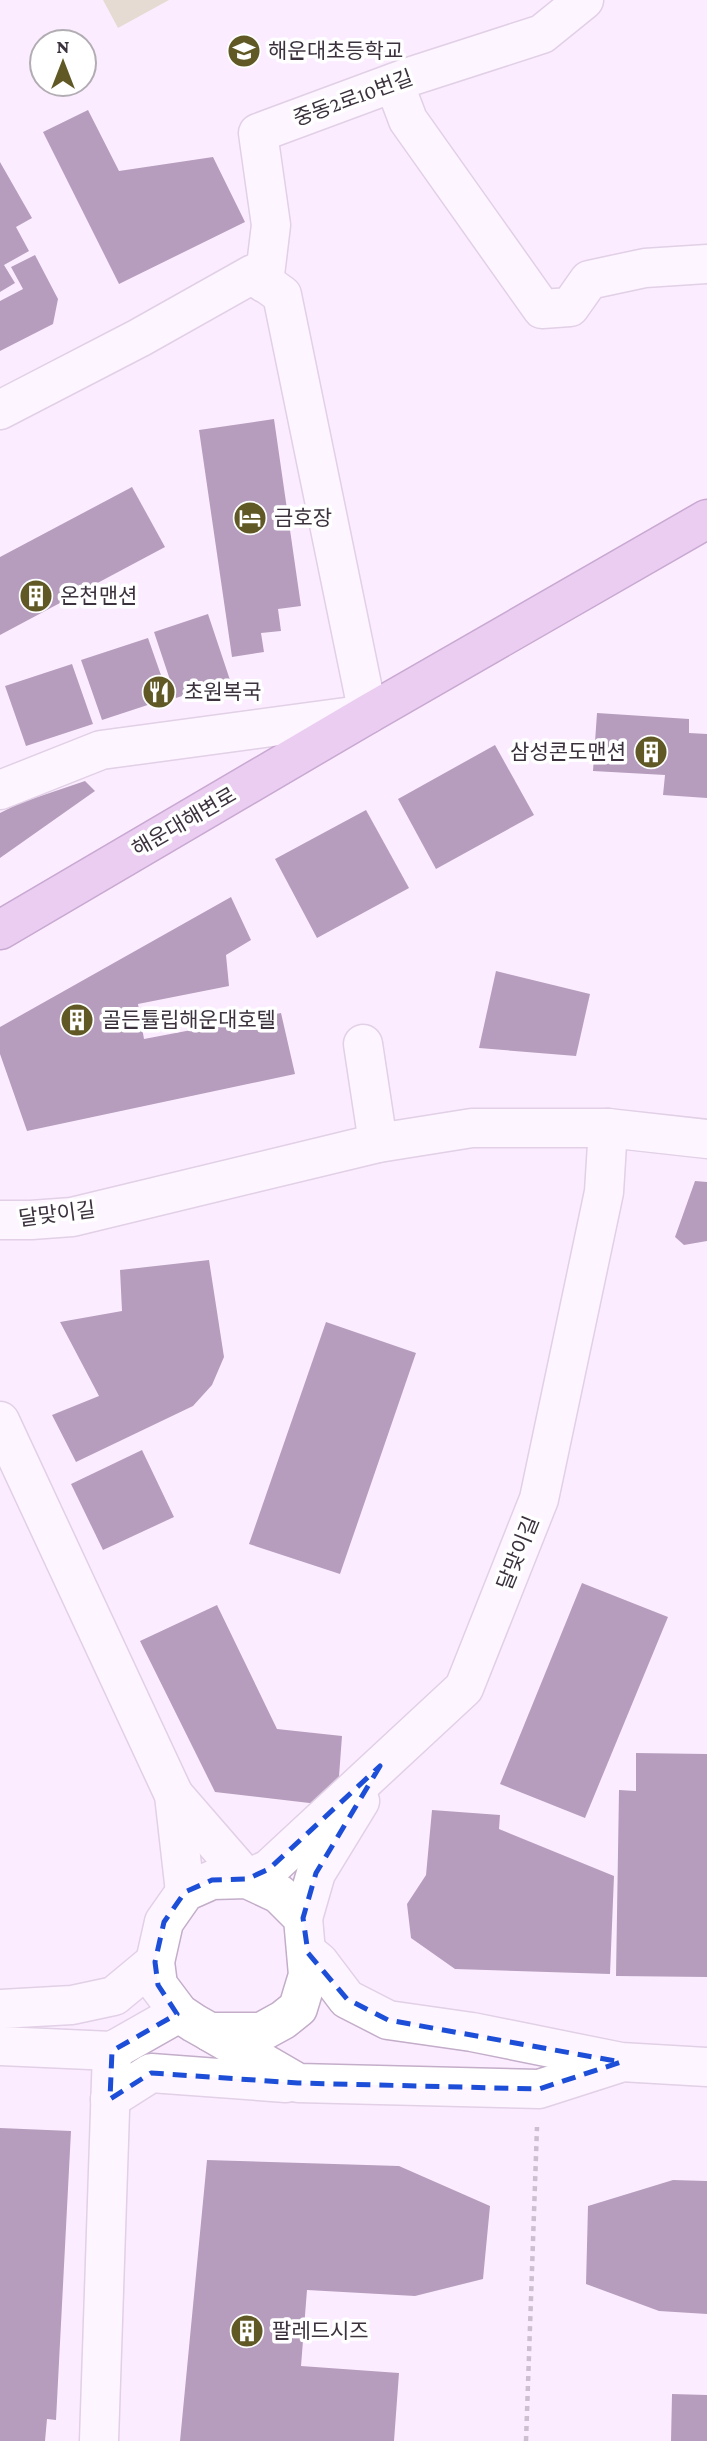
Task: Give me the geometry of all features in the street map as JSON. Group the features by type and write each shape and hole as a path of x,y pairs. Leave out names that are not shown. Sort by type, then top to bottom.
{"main road":[{"name":"해운대해변로","path":"0,930 707,519"}],"street":[{"name":"중동2로10번길","path":"264,283 271,225 258,133 394,83 542,34 583,0"},
{"path":"394,83 408,120 542,310 570,307 589,280 645,268 707,264"},
{"path":"0,410 139,338 253,274 282,295 368,714"},
{"name":"해운대해변로","path":"0,790 101,750 368,714"},
{"path":"363,1044 378,1143"},
{"name":"달맞이길","path":"0,1220 72,1217 378,1143 472,1128 608,1128 707,1139"},
{"name":"달맞이길","path":"247,1879 269,1869 464,1688 539,1499 604,1192 608,1128"},
{"path":"0,1421 174,1795 247,1879 279,1894 319,1962 347,1999 388,2020 472,2032 621,2062 707,2067"},
{"path":"0,2046 112,2051 194,2022 261,2032 282,2020 298,2008 308,1975 306,1936 316,1873 380,1766"},
{"path":"174,1795 185,1892"},
{"path":"247,1879 212,1880 185,1892 164,1922 155,1962 158,1985 194,2022 298,2083"},
{"path":"0,2009 72,2005 114,1996 155,1962"},
{"path":"99,2441 112,2051"},
{"path":"110,2099 151,2073 298,2083 539,2088 621,2062"}],"path":[{"path":"526,2441 539,2088"}],"highlighted area":[{"path":"380,1766 316,1873 303,1918 308,1953 347,1999 388,2020 621,2062 539,2089 298,2083 151,2073 110,2099 112,2051 177,2014 158,1985 155,1962 164,1922 185,1892 212,1880 247,1879 269,1869"}],"shaded area":[{"path":"103,0 169,0 118,28"}],"building":[{"path":"88,110 119,171 213,157 245,222 119,284 43,132"},
{"path":"0,162 32,218 16,227 29,251 4,265 15,283 0,292"},
{"path":"35,255 58,299 53,324 0,351 0,301 23,289 11,267"},
{"name":"금호장","path":"274,419 301,606 278,609 281,631 261,633 264,652 232,657 199,430"},
{"name":"온천맨션","path":"132,487 165,547 0,635 0,557"},
{"path":"208,614 230,680 176,698 154,632"},
{"path":"148,638 169,698 102,720 81,660"},
{"path":"72,664 93,724 26,746 5,686"},
{"name":"삼성콘도맨션","path":"597,713 689,719 689,733 707,734 707,798 663,795 665,775 593,771"},
{"path":"495,745 534,815 436,869 398,799"},
{"path":"85,781 95,791 0,858 0,813 20,803"},
{"path":"366,810 409,888 317,938 275,859"},
{"name":"골든튤립해운대호텔","path":"231,897 251,940 226,955 229,986 138,1004 144,1039 281,1013 295,1074 27,1131 0,1054 0,1027"},
{"path":"496,971 590,994 576,1056 479,1048"},
{"path":"695,1181 707,1182 707,1241 684,1245 675,1237"},
{"path":"209,1260 224,1357 212,1385 193,1406 76,1462 52,1415 99,1396 60,1322 122,1311 120,1270"},
{"path":"326,1322 416,1353 340,1574 249,1544"},
{"path":"142,1450 174,1517 103,1550 71,1484"},
{"path":"582,1583 668,1617 585,1818 500,1784"},
{"path":"217,1605 277,1729 342,1736 338,1790 318,1804 215,1792 140,1641"},
{"path":"636,1753 707,1754 707,1977 616,1976 619,1790 636,1791"},
{"path":"432,1810 500,1815 499,1829 614,1876 610,1974 455,1969 411,1938 407,1904 426,1875"},
{"path":"0,2128 71,2131 56,2420 47,2419 45,2441 0,2441"},
{"name":"팔레드시즈","path":"207,2160 399,2166 490,2206 483,2279 415,2296 307,2290 301,2366 399,2373 394,2441 180,2441"},
{"path":"673,2180 707,2181 707,2314 659,2311 586,2284 588,2206"},
{"path":"672,2394 707,2395 707,2441 671,2441"}],"place":[{"name":"해운대초등학교","path":"244,51"},
{"name":"금호장","path":"250,518"},
{"name":"온천맨션","path":"36,596"},
{"name":"초원복국","path":"159,692"},
{"name":"삼성콘도맨션","path":"651,752"},
{"name":"골든튤립해운대호텔","path":"77,1020"},
{"name":"팔레드시즈","path":"247,2331"}]}
